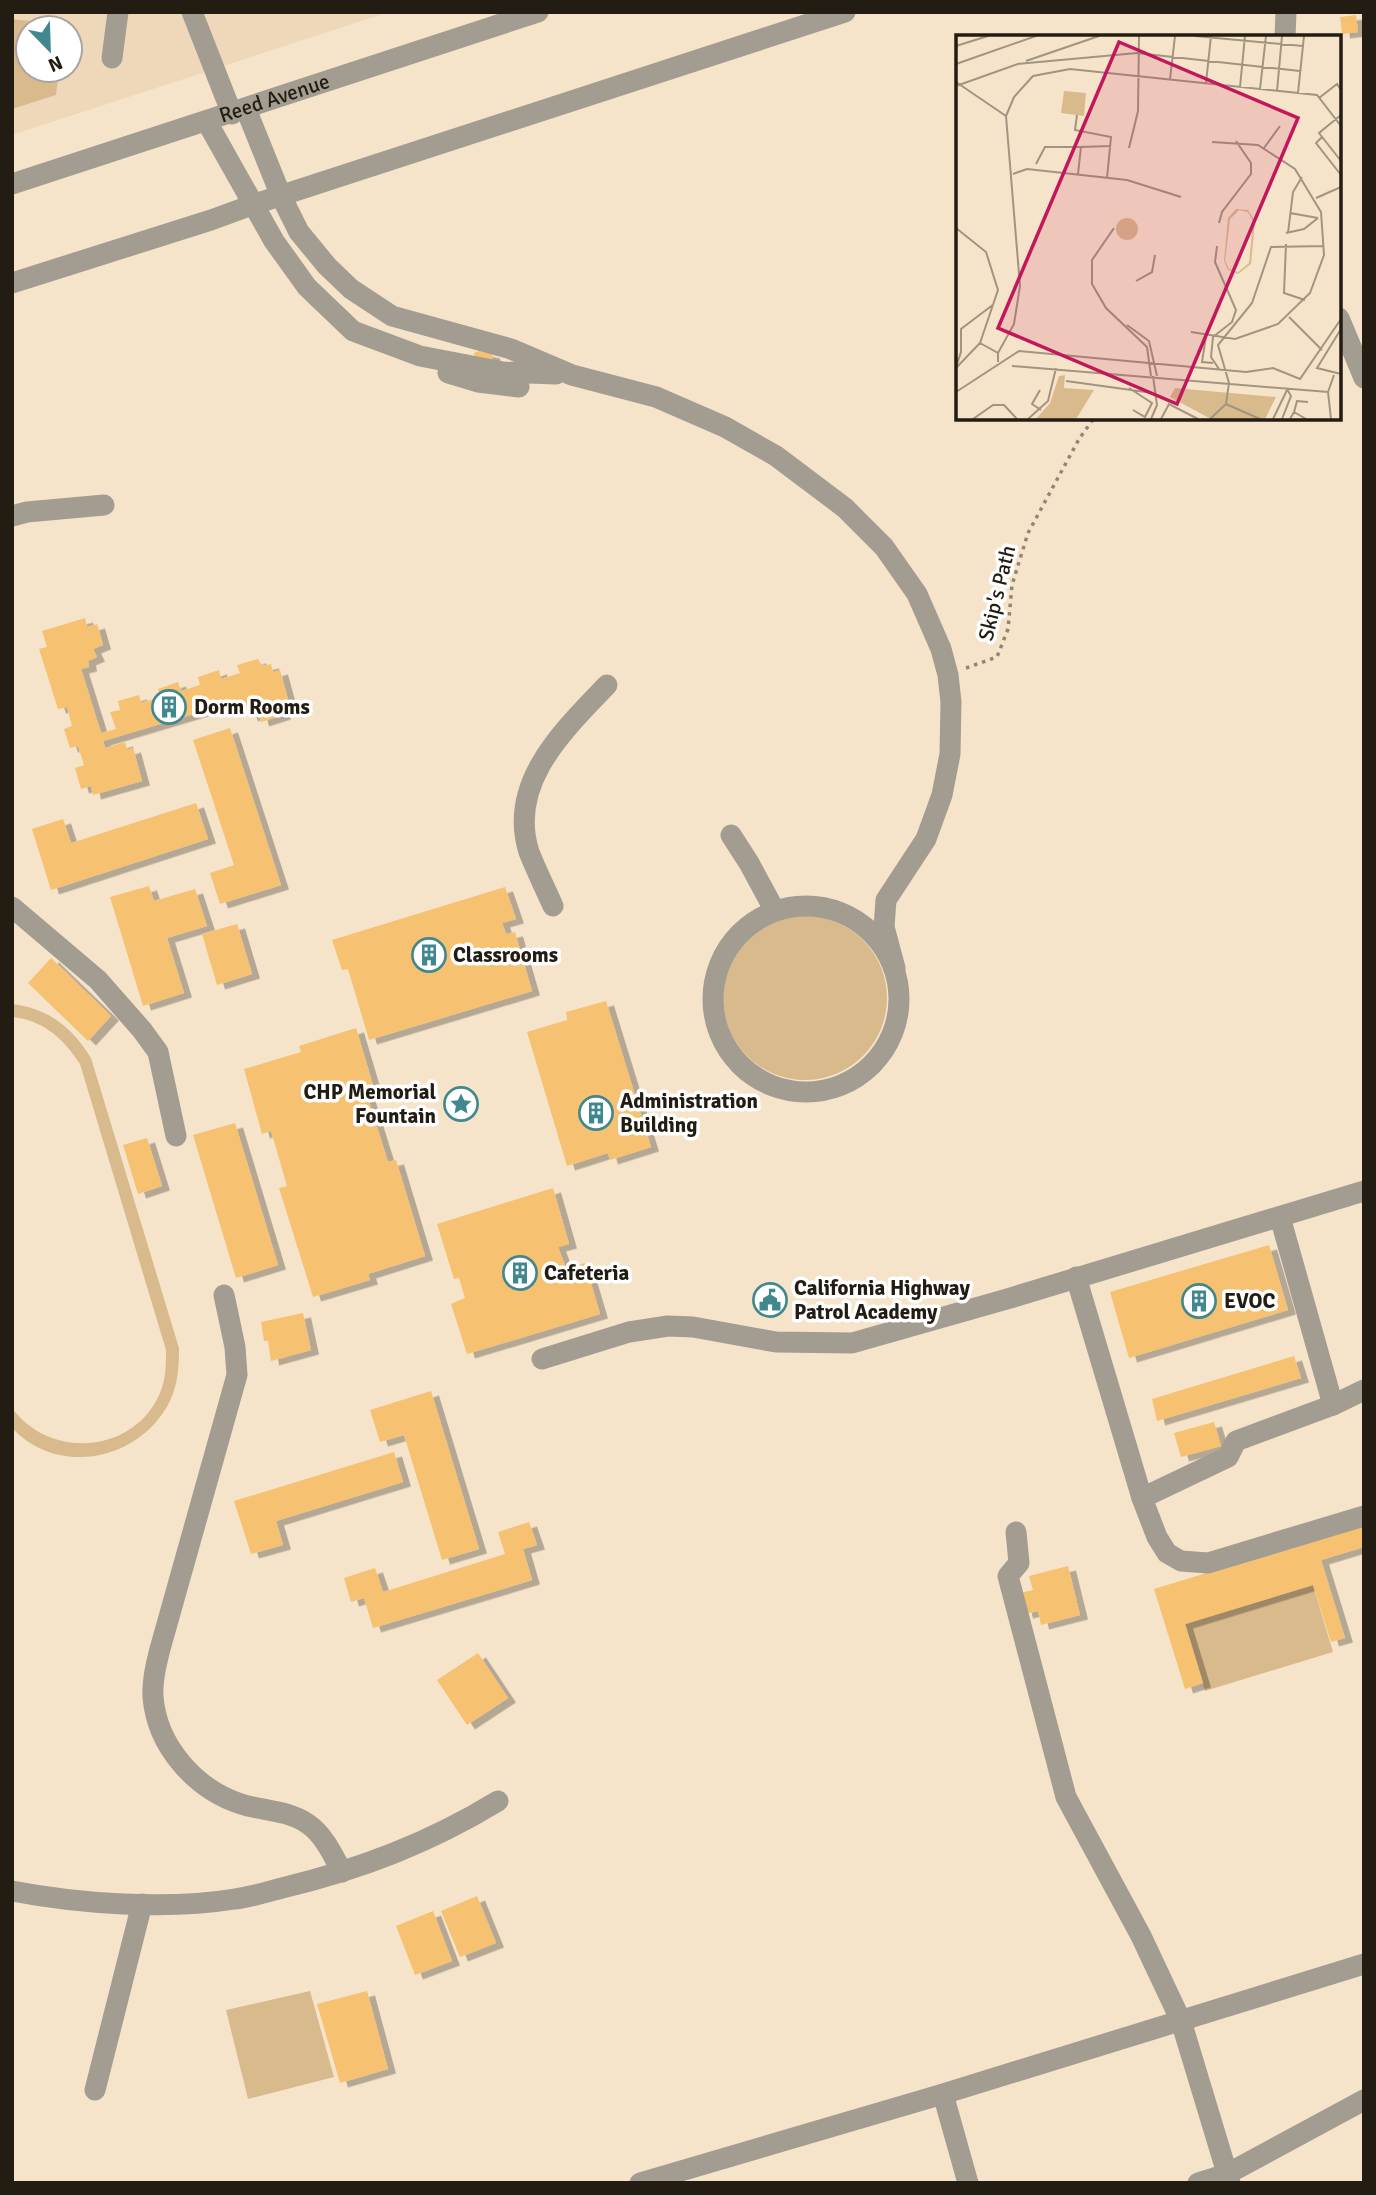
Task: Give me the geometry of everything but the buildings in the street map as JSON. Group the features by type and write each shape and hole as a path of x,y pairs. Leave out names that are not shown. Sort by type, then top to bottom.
{"street":[{"path":"112,58 118,12"},
{"path":"192,12 299,232 327,267 351,289 392,316 511,349 572,375 656,397 725,427 776,456 845,509 884,547 918,594 948,675 951,702 950,754 942,795 926,839 886,900 884,927 900,991 899,1014 889,1043 870,1067 845,1084 813,1092 780,1089 750,1074 727,1049 715,1018 713,1001 718,968 729,946 746,927 775,911 801,905 858,910 886,900"},
{"name":"Reed Avenue","path":"12,184 538,12"},
{"path":"12,283 845,12"},
{"path":"1285,35 1286,12"},
{"path":"207,122 274,241 307,287 353,331 420,356 503,372 572,375"},
{"path":"1341,323 1364,378"},
{"path":"12,516 27,512 104,505"},
{"path":"553,906 529,850 524,808 528,791 553,744 607,685"},
{"path":"731,835 775,911"},
{"path":"12,907 98,980 158,1052 176,1136"},
{"path":"828,908 850,915 869,929 885,947 895,968"},
{"path":"542,1359 629,1332 668,1326 694,1327 776,1342 852,1343 1364,1191"},
{"path":"1280,1217 1333,1405"},
{"path":"1076,1278 1142,1498 1157,1537 1167,1553 1181,1561 1208,1563 1364,1516"},
{"path":"224,1294 236,1347 237,1375 160,1649 154,1674 153,1699 160,1728 184,1768 217,1794 242,1804 288,1814 307,1823 327,1844 342,1872"},
{"path":"1142,1498 1228,1457 1236,1441 1333,1405 1364,1390"},
{"path":"1016,1532 1019,1563 1008,1576 1066,1797 1141,1936 1181,2021 1228,2178"},
{"path":"12,1891 61,1899 142,1904 187,1904 236,1899 342,1872 425,1842 498,1801"},
{"path":"95,2090 142,1904"},
{"path":"640,2183 702,2174 943,2094 1364,1964"},
{"path":"943,2094 968,2183"},
{"path":"1198,2183 1228,2178 1364,2100"}],"path":[{"name":"Skip's Path","path":"948,675 997,657 1008,629 1012,585 1028,533 1079,439 1093,420"}],"shaded area":[{"path":"12,12 389,12 12,135"},
{"path":"12,19 14,84 57,84 56,95 12,109"},
{"path":"805,916 836,922 863,940 881,967 887,998 881,1029 863,1056 836,1074 805,1080 774,1074 747,1056 729,1029 723,998 729,967 747,940 774,922"},
{"path":"12,1004 37,1010 58,1021 76,1037 91,1058 179,1348 175,1388 157,1421 140,1437 120,1449 98,1455 75,1457 52,1453 31,1444 12,1428 12,1408 28,1425 48,1436 69,1442 91,1443 112,1438 131,1428 148,1413 162,1388 166,1350 80,1064 52,1032 33,1022 12,1017"},
{"path":"1313,1585 1333,1652 1205,1691 1185,1624"},
{"path":"310,1991 334,2077 248,2099 226,2010"}],"place":[{"name":"Dorm Rooms","path":"169,707"},
{"name":"Classrooms","path":"429,955"},
{"name":"CHP Memorial Fountain","path":"461,1104"},
{"name":"Administration Building","path":"596,1113"},
{"name":"Cafeteria","path":"520,1273"},
{"name":"California Highway Patrol Academy","path":"770,1300"},
{"name":"EVOC","path":"1199,1301"}]}
